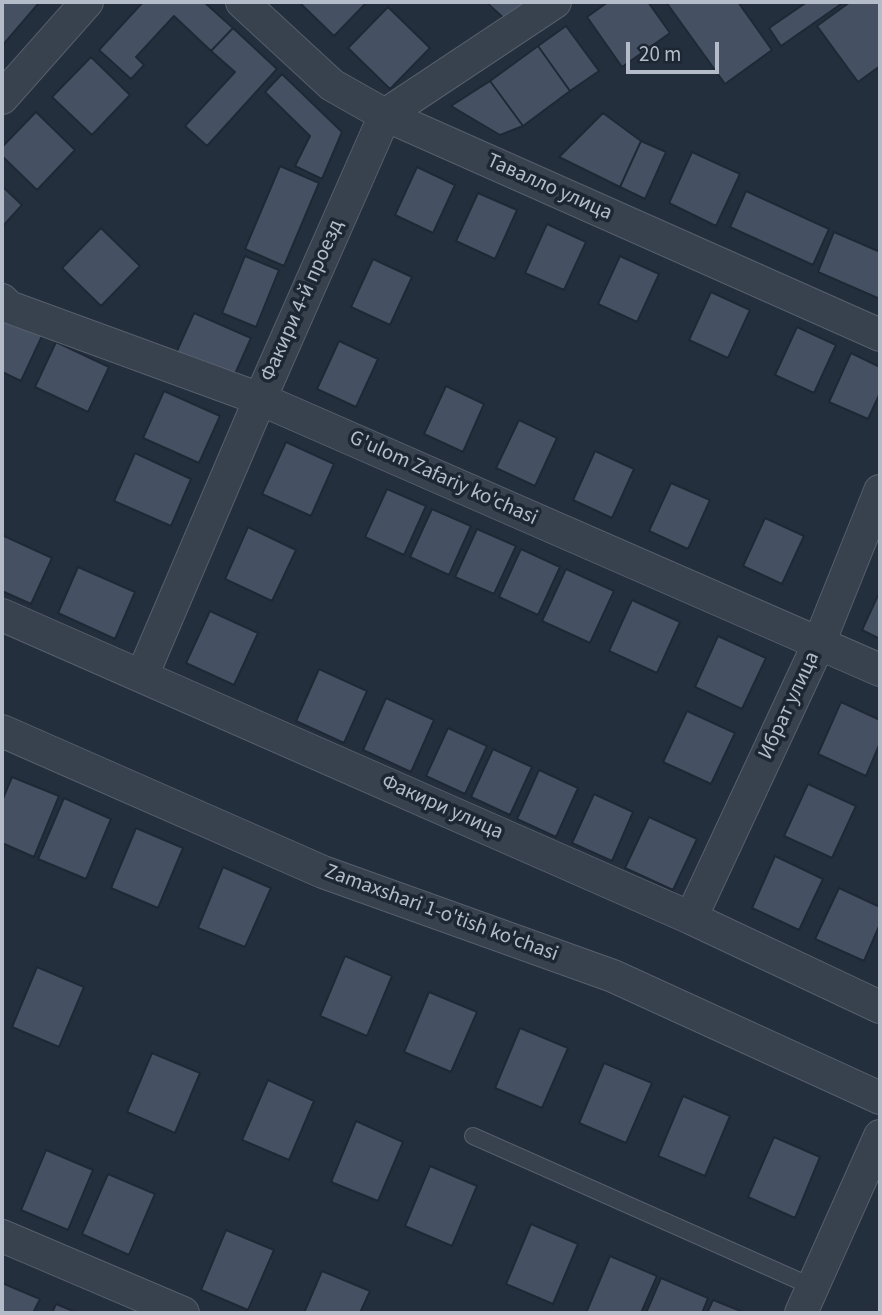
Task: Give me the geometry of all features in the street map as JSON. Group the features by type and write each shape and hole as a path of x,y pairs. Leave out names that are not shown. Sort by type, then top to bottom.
{"street":[{"path":"2,98 87,2"},
{"name":"Тавалло улица","path":"243,2 332,85 385,115 880,335"},
{"path":"385,115 555,2"},
{"name":"Факири 4-й проезд","path":"142,676 385,115"},
{"name":"G'ulom Zafariy ko'chasi","path":"2,300 9,307 260,399 880,670"},
{"name":"Ибрат улица","path":"691,918 819,643 880,491"},
{"name":"Факири улица","path":"2,615 691,918 880,1007"},
{"name":"Zamaxshari 1-o'tish ko'chasi","path":"2,731 323,872 613,976 880,1098"},
{"path":"807,1300 880,1136"},
{"path":"2,1236 146,1306 183,1313"}],"lane":[{"path":"472,1136 807,1300"}],"building":[{"path":"2,2 38,4 2,46"},
{"path":"143,2 204,2 233,28 211,51 174,16 136,57 144,65 131,79 99,50"},
{"path":"299,2 367,2 334,36"},
{"path":"486,2 528,2 508,22"},
{"path":"608,2 648,2 670,33 622,67 587,17"},
{"path":"666,2 738,2 772,50 725,84"},
{"path":"807,2 844,2 781,46 769,28"},
{"path":"850,2 880,2 880,66 858,82 817,26"},
{"path":"388,7 430,48 390,89 348,48"},
{"path":"566,26 599,71 570,91 538,46"},
{"path":"233,28 277,69 207,146 185,126 235,72 211,51"},
{"path":"538,46 570,91 523,126 490,81"},
{"path":"91,57 130,95 92,135 52,97"},
{"path":"282,74 342,132 322,179 295,166 310,136 265,92"},
{"path":"490,81 523,126 500,135 451,106"},
{"path":"36,112 75,150 37,190 2,156 2,147"},
{"path":"603,113 641,141 620,187 559,157"},
{"path":"641,141 666,152 645,199 620,187"},
{"path":"692,152 740,174 716,226 669,203"},
{"path":"280,166 319,183 284,266 245,249"},
{"path":"417,167 455,185 433,233 395,215"},
{"path":"2,186 22,205 2,227"},
{"path":"746,191 829,229 813,265 730,227"},
{"path":"478,193 517,210 495,259 456,241"},
{"path":"547,224 586,242 564,290 525,273"},
{"path":"101,228 140,266 101,306 62,268"},
{"path":"834,232 878,251 880,246 880,299 818,272"},
{"path":"245,256 279,270 256,327 222,313"},
{"path":"620,256 659,274 637,322 598,304"},
{"path":"373,259 412,277 390,325 351,307"},
{"path":"711,292 750,310 728,358 689,340"},
{"path":"194,313 251,338 230,385 173,360"},
{"path":"2,317 42,336 21,381 2,372"},
{"path":"797,327 836,345 814,393 775,375"},
{"path":"339,341 378,359 356,407 317,389"},
{"path":"56,342 109,367 88,412 35,387"},
{"path":"851,353 880,367 880,393 868,419 829,402"},
{"path":"446,386 484,404 463,452 424,434"},
{"path":"164,391 220,416 199,463 143,438"},
{"path":"519,420 557,438 535,486 496,468"},
{"path":"286,442 334,464 311,516 262,494"},
{"path":"595,451 634,469 612,518 573,500"},
{"path":"135,453 191,479 171,526 114,501"},
{"path":"671,483 710,500 688,549 649,531"},
{"path":"387,489 426,506 404,555 365,537"},
{"path":"432,509 471,526 449,575 410,557"},
{"path":"765,518 804,536 782,584 743,566"},
{"path":"248,527 296,550 272,601 225,579"},
{"path":"477,529 516,546 494,594 455,577"},
{"path":"2,535 52,558 31,604 2,591"},
{"path":"521,549 560,567 538,615 499,597"},
{"path":"78,567 135,592 115,639 58,613"},
{"path":"566,569 614,591 590,643 542,621"},
{"path":"880,591 880,639 862,630"},
{"path":"632,600 680,622 657,673 609,651"},
{"path":"210,611 258,633 234,685 186,663"},
{"path":"718,636 766,658 742,709 695,687"},
{"path":"319,669 367,691 344,743 296,721"},
{"path":"386,698 434,720 411,772 363,750"},
{"path":"841,702 880,720 880,743 866,776 818,754"},
{"path":"687,711 735,733 711,784 663,762"},
{"path":"448,728 487,746 465,794 426,776"},
{"path":"493,749 532,767 510,815 471,797"},
{"path":"539,770 578,788 556,837 517,819"},
{"path":"12,777 59,796 34,857 2,843 2,801"},
{"path":"808,784 856,806 832,858 784,836"},
{"path":"594,794 633,812 612,861 572,843"},
{"path":"64,798 111,819 86,879 38,859"},
{"path":"649,817 697,839 673,890 625,868"},
{"path":"136,828 183,848 158,908 111,888"},
{"path":"775,856 823,879 799,930 752,908"},
{"path":"223,867 271,888 245,947 198,928"},
{"path":"839,888 880,907 880,924 864,961 815,939"},
{"path":"345,956 392,976 367,1036 320,1016"},
{"path":"37,967 84,987 59,1047 12,1027"},
{"path":"429,992 477,1012 451,1072 404,1052"},
{"path":"520,1028 568,1048 542,1108 495,1088"},
{"path":"152,1053 200,1073 175,1133 127,1112"},
{"path":"604,1063 652,1083 626,1143 579,1123"},
{"path":"268,1080 314,1101 289,1160 242,1140"},
{"path":"683,1096 730,1116 705,1176 658,1156"},
{"path":"356,1121 403,1142 378,1201 331,1182"},
{"path":"774,1137 820,1157 795,1218 748,1197"},
{"path":"46,1150 93,1170 68,1230 21,1210"},
{"path":"430,1166 477,1186 452,1246 405,1226"},
{"path":"108,1174 155,1194 129,1255 82,1234"},
{"path":"531,1224 578,1244 553,1304 506,1284"},
{"path":"226,1230 274,1250 248,1310 201,1290"},
{"path":"610,1256 657,1276 641,1313 586,1313"},
{"path":"322,1271 370,1291 360,1313 304,1313"},
{"path":"661,1278 708,1298 702,1313 646,1313"},
{"path":"2,1283 40,1299 33,1313 2,1313"},
{"path":"713,1300 746,1313 707,1313"},
{"path":"56,1304 78,1313 52,1313"}]}
